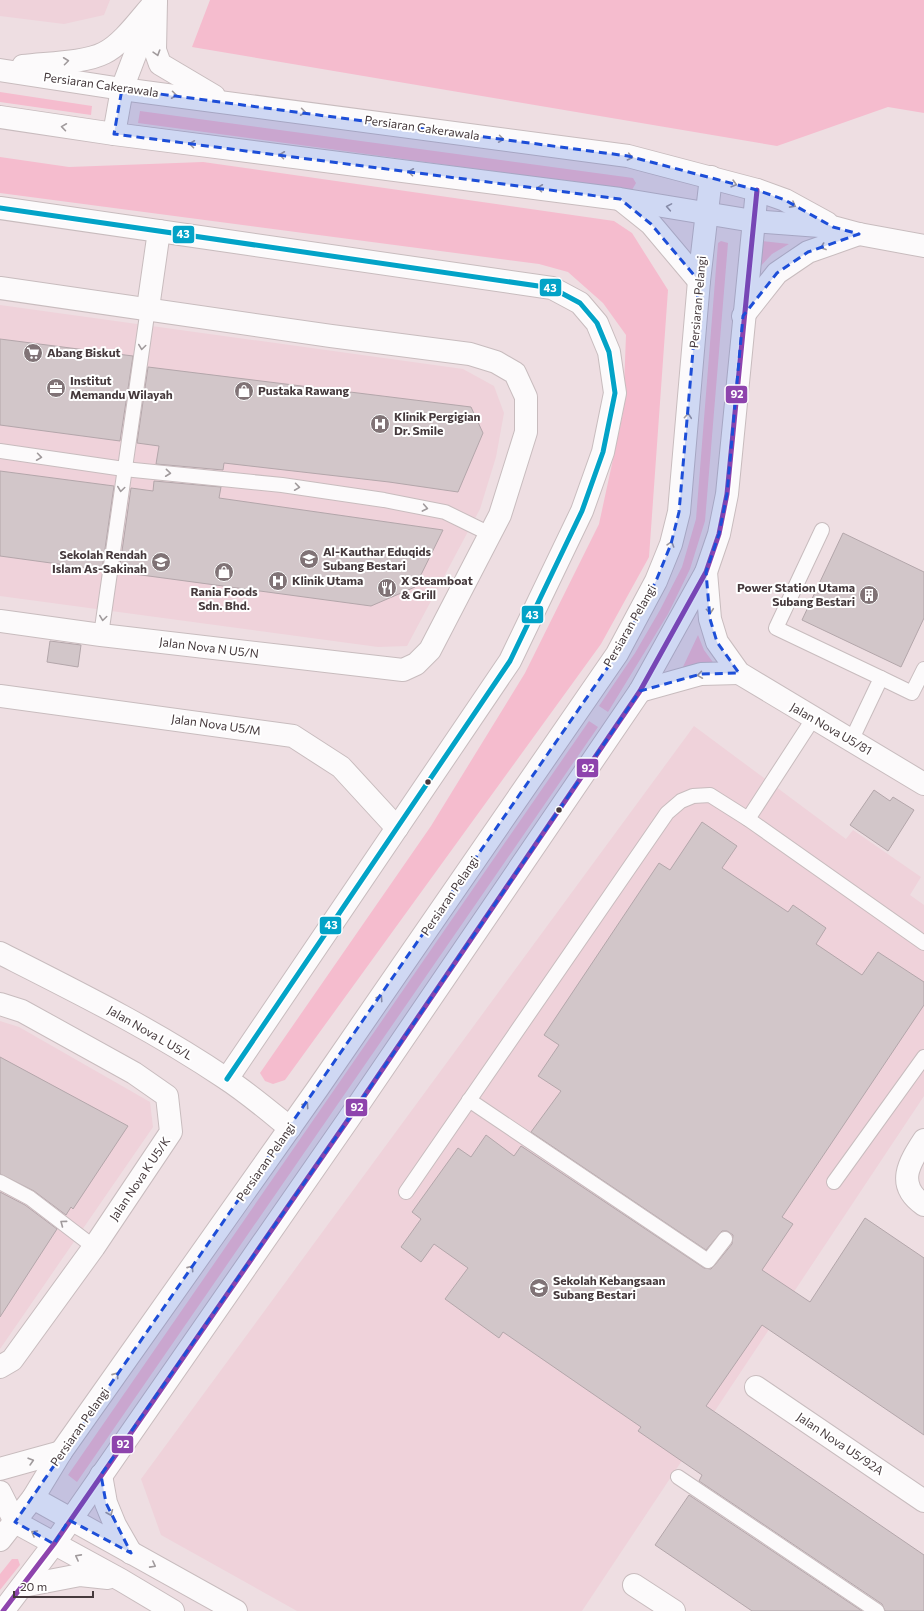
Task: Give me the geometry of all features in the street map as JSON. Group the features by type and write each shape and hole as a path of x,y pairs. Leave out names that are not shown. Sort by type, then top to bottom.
{"street":[{"path":"0,70 90,58 105,53 121,40 156,0"},
{"path":"114,134 122,89 156,0"},
{"path":"156,0 154,50 160,64 224,101"},
{"name":"Persiaran Cakerawala","path":"0,70 122,89 224,101 628,156 757,190 785,200 833,227"},
{"name":"Persiaran Cakerawala","path":"0,117 114,134 620,199 753,221 833,227 859,234 924,246"},
{"name":"Persiaran Pelangi","path":"0,1540 33,1498 61,1452 290,1128 617,654 656,581 671,544 679,512 699,281 711,177"},
{"path":"3,1611 54,1544 69,1520 350,1117 640,691 706,572 719,534 727,494 743,316 757,190"},
{"path":"620,199 651,224 699,281"},
{"path":"0,208 552,288 580,303 597,323 609,352 615,392 603,452 582,512 510,661 227,1079"},
{"path":"148,308 159,231"},
{"path":"743,316 777,273 808,252 859,234"},
{"path":"0,288 148,308 331,336 470,354 496,362 515,373 526,396 526,432 500,515 490,534"},
{"name":"Jalan Nova N U5/N","path":"0,620 100,635 403,670 416,664 430,650 490,534"},
{"path":"706,572 710,619 717,642 739,673"},
{"path":"640,691 701,674 739,673"},
{"name":"Jalan Nova U5/81","path":"739,673 813,719 924,784"},
{"name":"Jalan Nova U5/M","path":"0,696 292,736 341,767 396,828"},
{"name":"Jalan Nova L U5/L","path":"0,953 174,1045 227,1079 290,1128"},
{"name":"Jalan Nova K U5/K","path":"0,1004 22,1011 121,1066 167,1096 171,1132 94,1247 12,1360 0,1367"},
{"path":"924,1140 908,1168 906,1179 909,1190 916,1199 924,1205"},
{"name":"Jalan Nova U5/92A","path":"756,1387 924,1501"},
{"path":"0,1469 61,1452"},
{"path":"101,1475 106,1503 115,1524 131,1553"},
{"path":"0,1492 33,1498 69,1520 236,1611"},
{"path":"0,1492 14,1522 121,1580 172,1611"},
{"path":"23,1586 80,1575 121,1580"},
{"path":"634,1585 674,1611"}],"lane":[{"path":"100,635 148,308"},
{"path":"0,451 124,469 282,485 384,500 445,512 490,534"},
{"path":"822,530 776,628 912,693 924,669"},
{"path":"851,741 881,678"},
{"path":"748,819 813,719"},
{"path":"406,1192 666,813 681,801 693,796 710,794 924,943"},
{"path":"834,1182 924,1057"},
{"path":"469,1100 708,1262 725,1239"},
{"path":"0,1182 30,1198 94,1247"},
{"path":"678,1477 877,1611"}],"highlighted area":[{"path":"122,89 628,156 757,190 785,200 833,227 859,234 808,252 777,273 743,316 727,494 719,534 706,572 710,619 717,642 739,673 701,674 640,691 350,1117 101,1475 106,1503 131,1553 69,1520 54,1544 15,1522 617,654 656,581 671,544 679,512 699,281 651,224 620,199 114,134"}],"shaded area":[{"path":"0,0 110,0 104,15 64,24 0,16"},
{"path":"210,0 924,0 924,113 888,107 777,146 192,47"},
{"path":"0,92 92,106 91,115 0,102"},
{"path":"140,111 633,178 636,183 632,190 138,123"},
{"path":"0,157 69,167 203,162 614,221 632,233 668,290 649,557 601,644 285,1080 273,1084 265,1081 260,1073 431,826 525,673 599,524 623,413 626,335 603,303 568,272 539,264 0,193"},
{"path":"721,241 728,243 705,521 690,569 668,614 608,712 599,706 635,653 660,610 682,567 696,519 718,243"},
{"path":"762,241 789,244 772,254 758,269"},
{"path":"0,305 463,369 494,386 504,413 496,457 480,509 407,646 378,647 0,596"},
{"path":"698,635 704,650 715,665 682,669"},
{"path":"589,721 598,727 77,1482 68,1475"},
{"name":"Sekolah Kebangsaan Subang Bestari","path":"694,726 846,839 853,830 921,877 910,895 924,905 924,1096 582,1611 297,1611 161,1535 141,1479"},
{"path":"0,1021 19,1027 150,1102 153,1127 0,1349"},
{"path":"12,1559 18,1559 20,1565 0,1590 0,1574"}],"building":[{"path":"0,339 133,356 120,441 0,425"},
{"path":"148,367 471,407 483,433 458,492 389,482 224,463 223,470 156,464 159,446 137,443"},
{"path":"0,471 114,486 102,570 0,556"},
{"path":"154,481 221,487 219,498 443,530 415,587 371,606 119,572 131,488 153,491"},
{"name":"Power Station Utama Subang Bestari","path":"843,533 924,572 924,618 901,667 802,620"},
{"path":"50,641 81,645 78,667 47,662"},
{"path":"874,790 890,801 893,797 914,810 888,851 850,825"},
{"path":"702,822 737,846 722,868 788,912 793,905 826,928 816,944 862,975 878,952 924,982 924,1005 782,1217 793,1224 762,1270 810,1302 865,1218 924,1258 924,1435 762,1325 706,1406 924,1555 924,1611 885,1611 882,1604 699,1481 702,1475 638,1431 641,1427 503,1332 499,1338 445,1299 468,1268 434,1244 421,1262 401,1247 421,1219 412,1212 458,1148 471,1157 486,1135 514,1156 521,1146 704,1268 711,1269 732,1244 733,1235 727,1231 722,1231 706,1250 531,1132 561,1091 538,1076 559,1045 544,1035 659,863 670,870"},
{"path":"0,1057 128,1126 73,1209 71,1207 66,1215 34,1191 0,1174"},
{"path":"0,1192 25,1205 57,1229 0,1317"},
{"path":"689,1495 862,1611 752,1611 655,1545"}],"transit line":[{"name":"92","path":"3,1611 54,1544 350,1117 640,691 706,572 719,534 727,494 757,190"},
{"name":"43","path":"0,208 552,288 580,303 597,323 609,352 615,393 603,452 582,511 510,661 227,1079"}],"place":[{"name":"Abang Biskut","path":"33,353"},
{"name":"Institut Memandu Wilayah","path":"56,388"},
{"name":"Pustaka Rawang","path":"244,391"},
{"name":"Klinik Pergigian Dr. Smile","path":"380,424"},
{"name":"Al-Kauthar Eduqids Subang Bestari","path":"309,559"},
{"name":"Sekolah Rendah Islam As-Sakinah","path":"161,562"},
{"name":"Rania Foods Sdn. Bhd.","path":"224,572"},
{"name":"Klinik Utama","path":"278,581"},
{"name":"X Steamboat & Grill","path":"387,588"},
{"name":"Power Station Utama Subang Bestari","path":"869,595"},
{"name":"Sekolah Kebangsaan Subang Bestari","path":"539,1288"}]}
